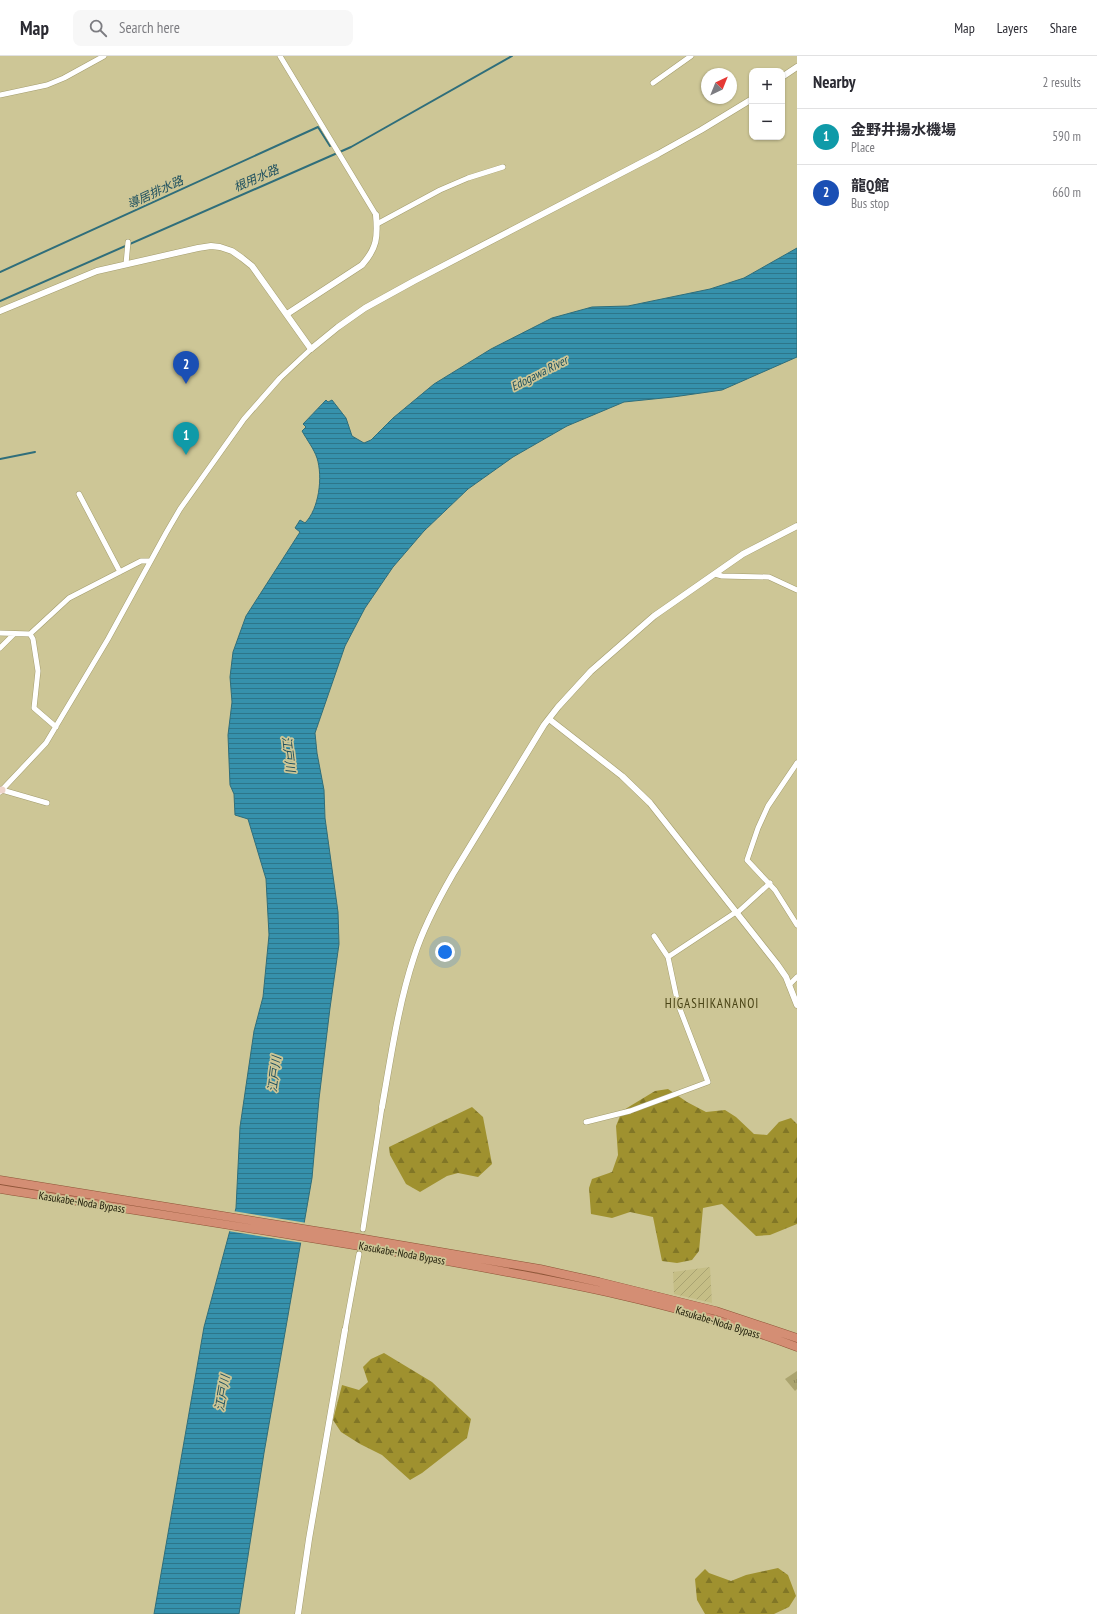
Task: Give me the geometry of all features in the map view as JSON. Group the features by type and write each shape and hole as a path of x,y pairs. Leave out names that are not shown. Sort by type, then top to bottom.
{"highway":[{"name":"Kasukabe-Noda Bypass","path":"0,1180 340,1238 598,1290 714,1319 797,1347"},
{"name":"Kasukabe-Noda Bypass","path":"0,1189 340,1238 540,1269 716,1311 797,1338"}],"street":[{"path":"0,95 47,85 64,78 104,56"},
{"path":"280,56 376,215 377,224 376,243 370,255 362,265 287,314"},
{"path":"652,82 691,56"},
{"path":"785,75 797,67"},
{"path":"47,804 0,791 46,743 119,619 180,509 235,431 280,378 311,349 365,308 414,280 658,154 702,130 749,101"},
{"path":"377,224 440,190 468,178 503,167"},
{"path":"126,264 128,242"},
{"path":"0,311 97,271 198,248 211,246 220,247 232,251 252,266 311,349"},
{"path":"79,494 120,572"},
{"path":"363,1229 382,1106 398,1018 413,961 443,891 527,750 571,691 601,661 654,616 757,546 797,526"},
{"path":"0,633 30,634 69,598 141,562 150,562"},
{"path":"715,574 722,576 769,577 797,590"},
{"path":"0,648 14,634"},
{"path":"30,634 33,639 38,671 34,708 56,727"},
{"path":"549,719 622,776 642,794 778,964 797,1005"},
{"path":"797,763 768,806 758,828 747,860 770,883 782,898 797,925"},
{"path":"668,956 737,912 770,883"},
{"path":"586,1122 630,1111 708,1082 678,1004 668,956 654,936"},
{"path":"789,985 797,977"},
{"path":"298,1614 309,1539 359,1254"}],"shaded area":[{"path":"710,1267 712,1303 674,1294 673,1272"}],"green space":[{"path":"668,1089 687,1102 706,1112 725,1110 736,1117 754,1134 767,1135 779,1122 791,1118 797,1124 797,1224 770,1235 756,1236 722,1204 703,1208 699,1251 692,1260 677,1263 662,1261 653,1217 630,1212 612,1218 591,1214 589,1188 592,1179 612,1172 618,1155 616,1126 622,1111 655,1091"},
{"path":"472,1107 483,1117 492,1164 478,1177 458,1173 447,1176 420,1192 406,1184 390,1155 389,1147"},
{"path":"384,1353 432,1382 471,1419 467,1438 422,1473 410,1480 382,1455 341,1432 333,1420 342,1385 359,1390 368,1382 363,1367 371,1359"},
{"path":"797,1371 797,1389 795,1391 785,1379"},
{"path":"778,1568 788,1575 796,1596 789,1607 774,1614 705,1614 697,1600 695,1579 705,1569 709,1573 731,1581 746,1575"}],"water":[{"path":"797,248 797,357 722,390 624,402 567,426 513,457 468,489 424,531 393,567 365,608 345,646 315,733 324,790 325,818 338,912 339,944 319,1099 312,1178 264,1453 239,1614 154,1614 204,1327 236,1208 240,1127 254,1031 263,997 269,935 266,879 248,819 235,815 234,794 230,785 228,735 232,702 230,677 233,652 246,616 300,532 295,528 300,520 305,523 310,517 317,501 320,483 319,466 314,451 302,431 306,427 303,424 326,400 328,402 332,400 346,418 352,436 364,443 371,440 393,418 434,384 491,349 552,318 592,307 628,306 710,289 744,278"}],"pier":[{"path":"233,1211 307,1223 303,1243 228,1231"}],"waterway":[{"name":"根用水路","path":"0,301 351,147 512,56"},
{"name":"導居排水路","path":"0,272 318,127 330,146"},
{"path":"0,459 35,452"}],"tunnel":[{"path":"359,1254 363,1229"}],"place":[{"name":"龍Q館","path":"186,384"},
{"name":"金野井揚水機場","path":"186,455"}],"district":[{"name":"HIGASHIKANANOI","path":"712,1003"}],"water label":[{"name":"Edogawa River","path":"539,373"},
{"name":"江戸川","path":"289,754"},
{"name":"江戸川","path":"274,1074"},
{"name":"江戸川","path":"222,1393"}]}
